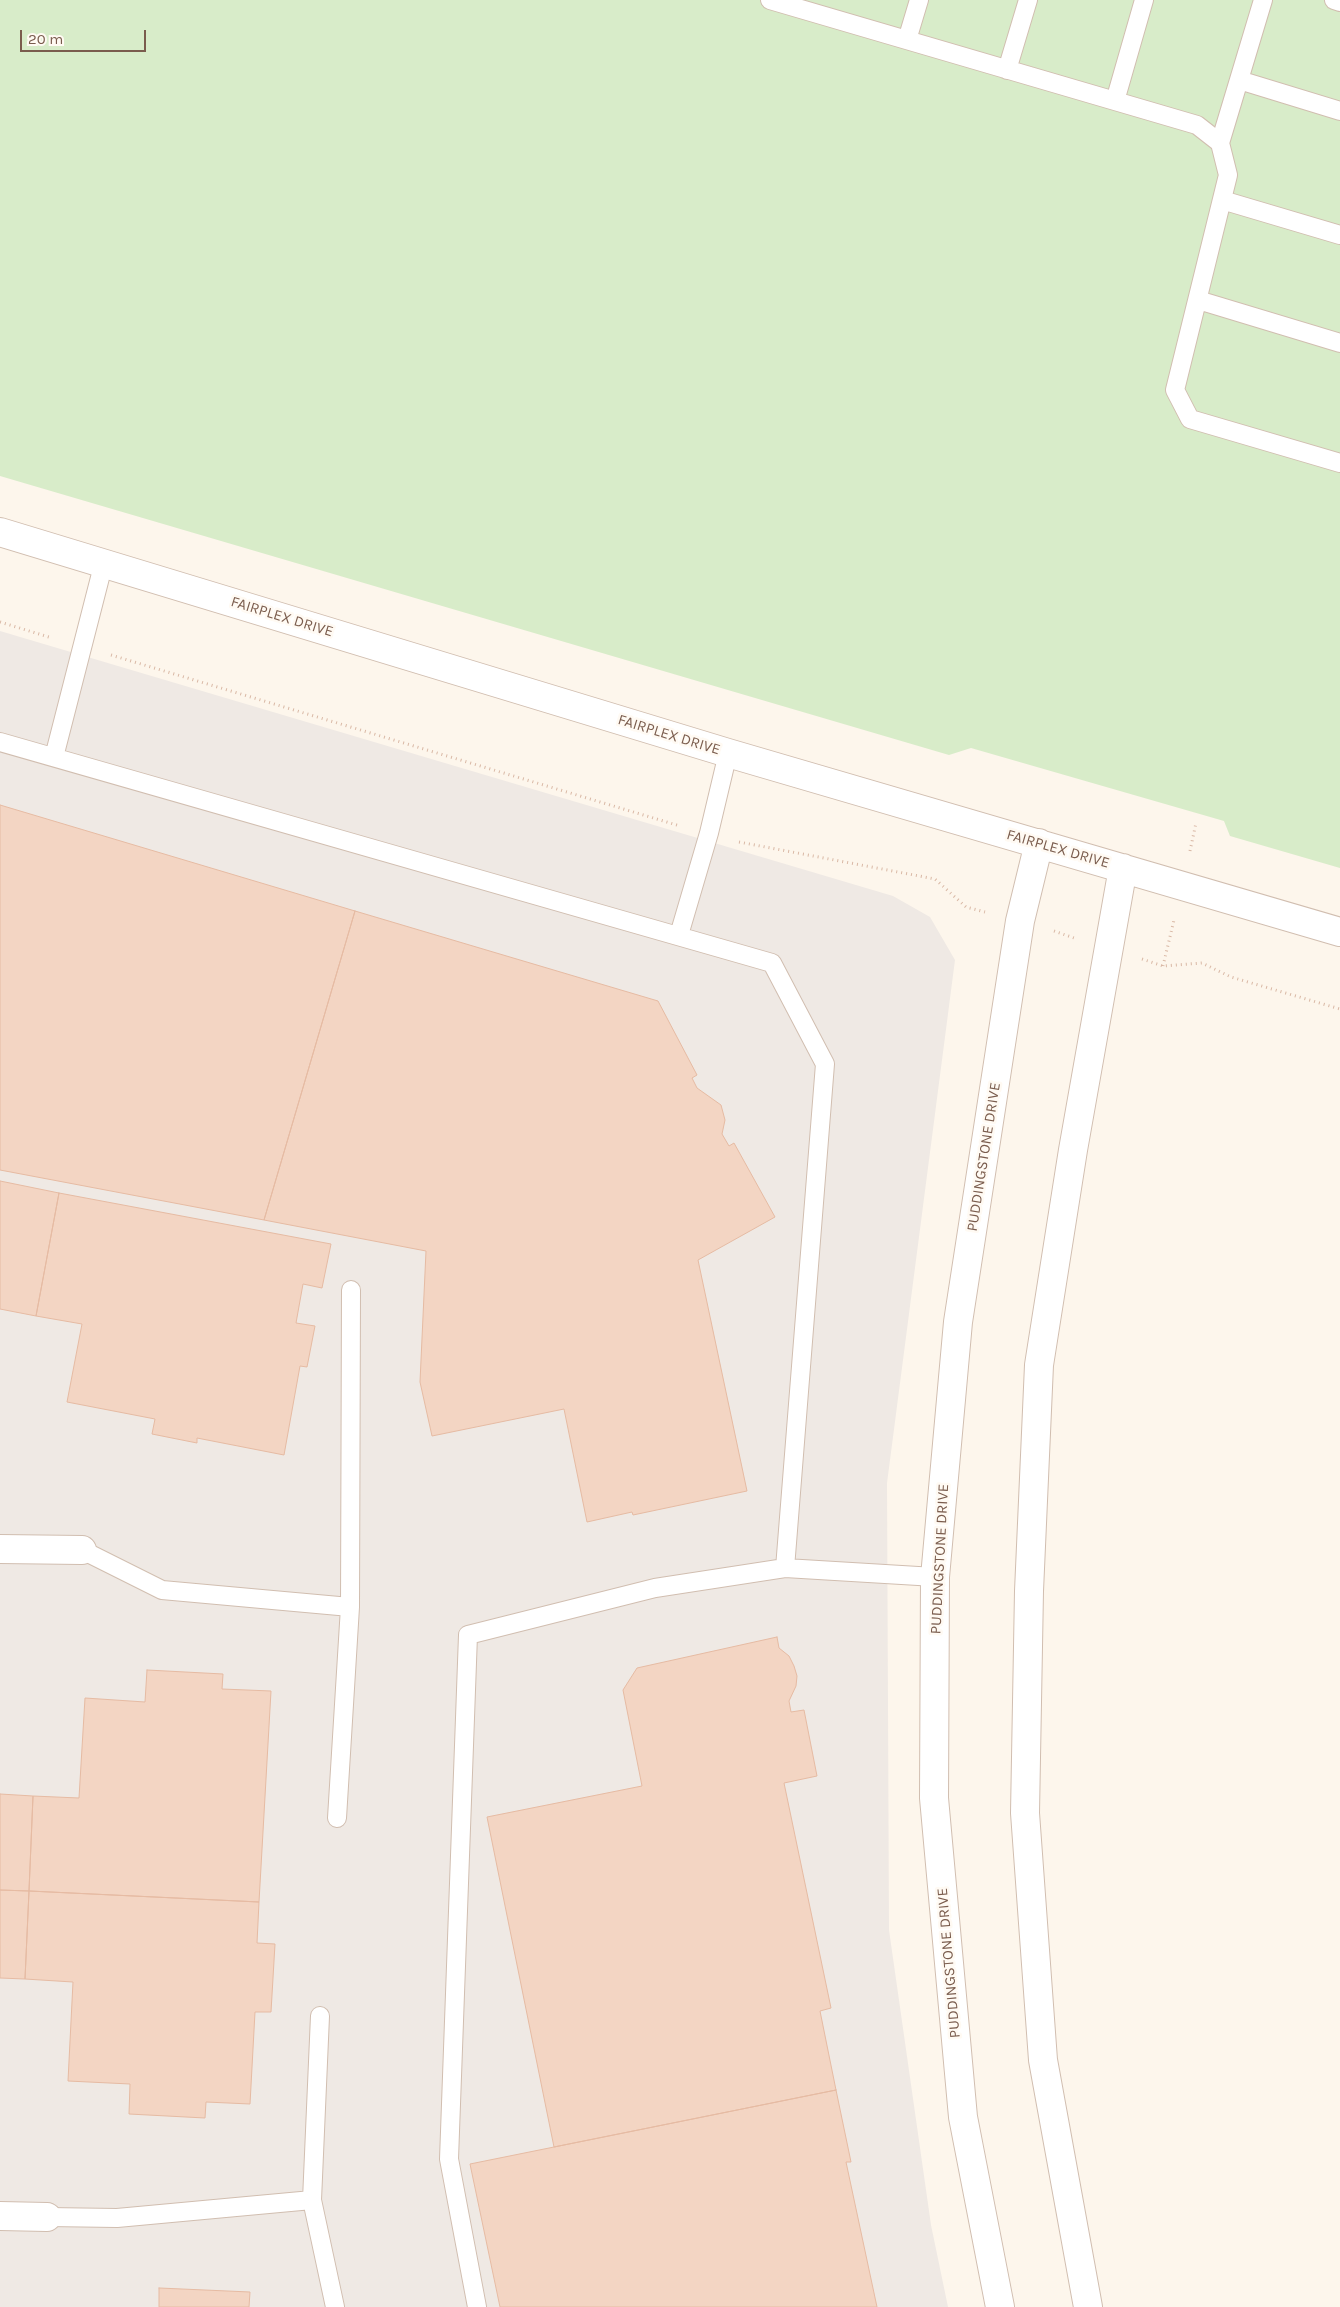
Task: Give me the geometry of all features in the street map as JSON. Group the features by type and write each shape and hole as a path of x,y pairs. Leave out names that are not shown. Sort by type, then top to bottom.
{"street":[{"name":"FAIRPLEX DRIVE","path":"0,532 104,562 728,753 1340,932"},
{"name":"PUDDINGSTONE DRIVE","path":"1000,2307 963,2117 934,1798 935,1577 958,1322 1020,921 1039,843"},
{"path":"1088,2307 1042,2060 1024,1813 1029,1591 1039,1365 1107,948 1123,868"},
{"path":"0,1549 82,1550"},
{"path":"0,2216 47,2216"}],"lane":[{"path":"770,0 805,5 907,40 1197,125 1220,143"},
{"path":"907,40 918,0"},
{"path":"1007,70 1028,0"},
{"path":"1115,101 1144,0"},
{"path":"1263,0 1220,143 1228,175 1175,390 1190,419 1340,463"},
{"path":"1334,0 1340,2"},
{"path":"1239,80 1340,111"},
{"path":"1222,200 1340,235"},
{"path":"1198,300 1340,343"},
{"path":"54,757 104,562"},
{"path":"0,742 772,963 825,1064 785,1568"},
{"path":"679,935 709,833 728,753"},
{"path":"337,1818 350,1607 351,1290"},
{"path":"82,1550 162,1590 350,1607"},
{"path":"477,2307 450,2159 468,1635 655,1588 785,1568 935,1577"},
{"path":"320,2016 312,2200 335,2307"},
{"path":"47,2216 117,2218 312,2200"}],"path":[{"path":"0,622 673,824 743,843 935,879 966,907 1020,921 1164,966 1202,963 1231,977 1340,1009"}],"shaded area":[{"path":"0,631 893,896 930,917 955,960 887,1483 889,1930 931,2225 948,2307 0,2307"}],"green space":[{"path":"0,0 1340,0 1340,868 1230,836 1224,821 971,748 949,755 0,476"}],"building":[{"path":"0,805 355,911 264,1220 0,1170"},
{"path":"355,911 658,1001 697,1075 692,1078 697,1088 721,1105 725,1120 722,1134 729,1146 734,1143 775,1217 698,1260 747,1491 633,1515 632,1512 587,1522 564,1409 432,1436 420,1382 426,1251 264,1220"},
{"path":"0,1181 59,1193 36,1316 0,1309"},
{"path":"59,1193 331,1244 322,1288 303,1284 296,1323 315,1326 307,1367 300,1366 284,1455 197,1438 197,1443 152,1434 155,1419 67,1402 82,1324 36,1316"},
{"path":"777,1637 779,1648 789,1656 797,1676 796,1686 789,1701 791,1712 804,1710 817,1776 784,1783 831,2008 820,2011 836,2090 554,2147 487,1817 642,1786 623,1690 637,1668"},
{"path":"147,1670 223,1674 222,1689 271,1691 259,1902 29,1891 33,1796 79,1798 85,1698 145,1702"},
{"path":"0,1794 33,1796 29,1891 0,1890"},
{"path":"0,1890 29,1891 25,1979 0,1978"},
{"path":"29,1891 259,1902 257,1943 275,1944 271,2012 255,2012 250,2104 206,2102 205,2118 129,2114 130,2084 68,2081 73,1982 25,1979"},
{"path":"836,2090 851,2162 846,2162 877,2307 500,2307 470,2164"},
{"path":"159,2288 250,2292 249,2307 159,2307"}]}
